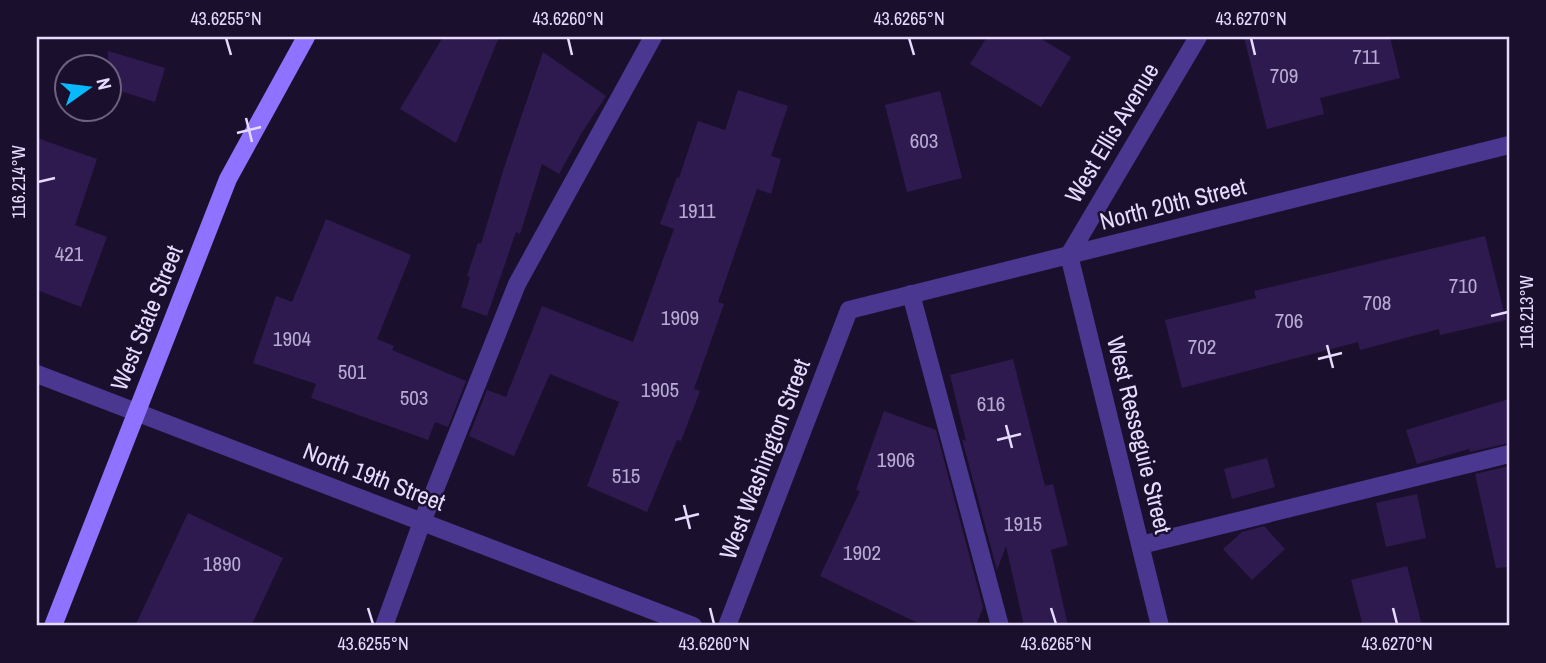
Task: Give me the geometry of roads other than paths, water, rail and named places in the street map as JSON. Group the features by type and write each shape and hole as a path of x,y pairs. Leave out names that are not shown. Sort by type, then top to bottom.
{"main road":[{"name":"West State Street","path":"53,626 228,179 306,37"}],"street":[{"path":"384,626 422,522 517,284 653,37"},
{"name":"West Ellis Avenue","path":"1069,255 1198,37"},
{"name":"North 20th Street","path":"849,310 1509,145"},
{"name":"West Resseguie Street","path":"1069,255 1160,626"},
{"path":"911,294 1000,626"},
{"name":"West Washington Street","path":"727,626 849,310"},
{"name":"North 19th Street","path":"37,374 693,626"},
{"path":"1141,545 1509,454"}]}
